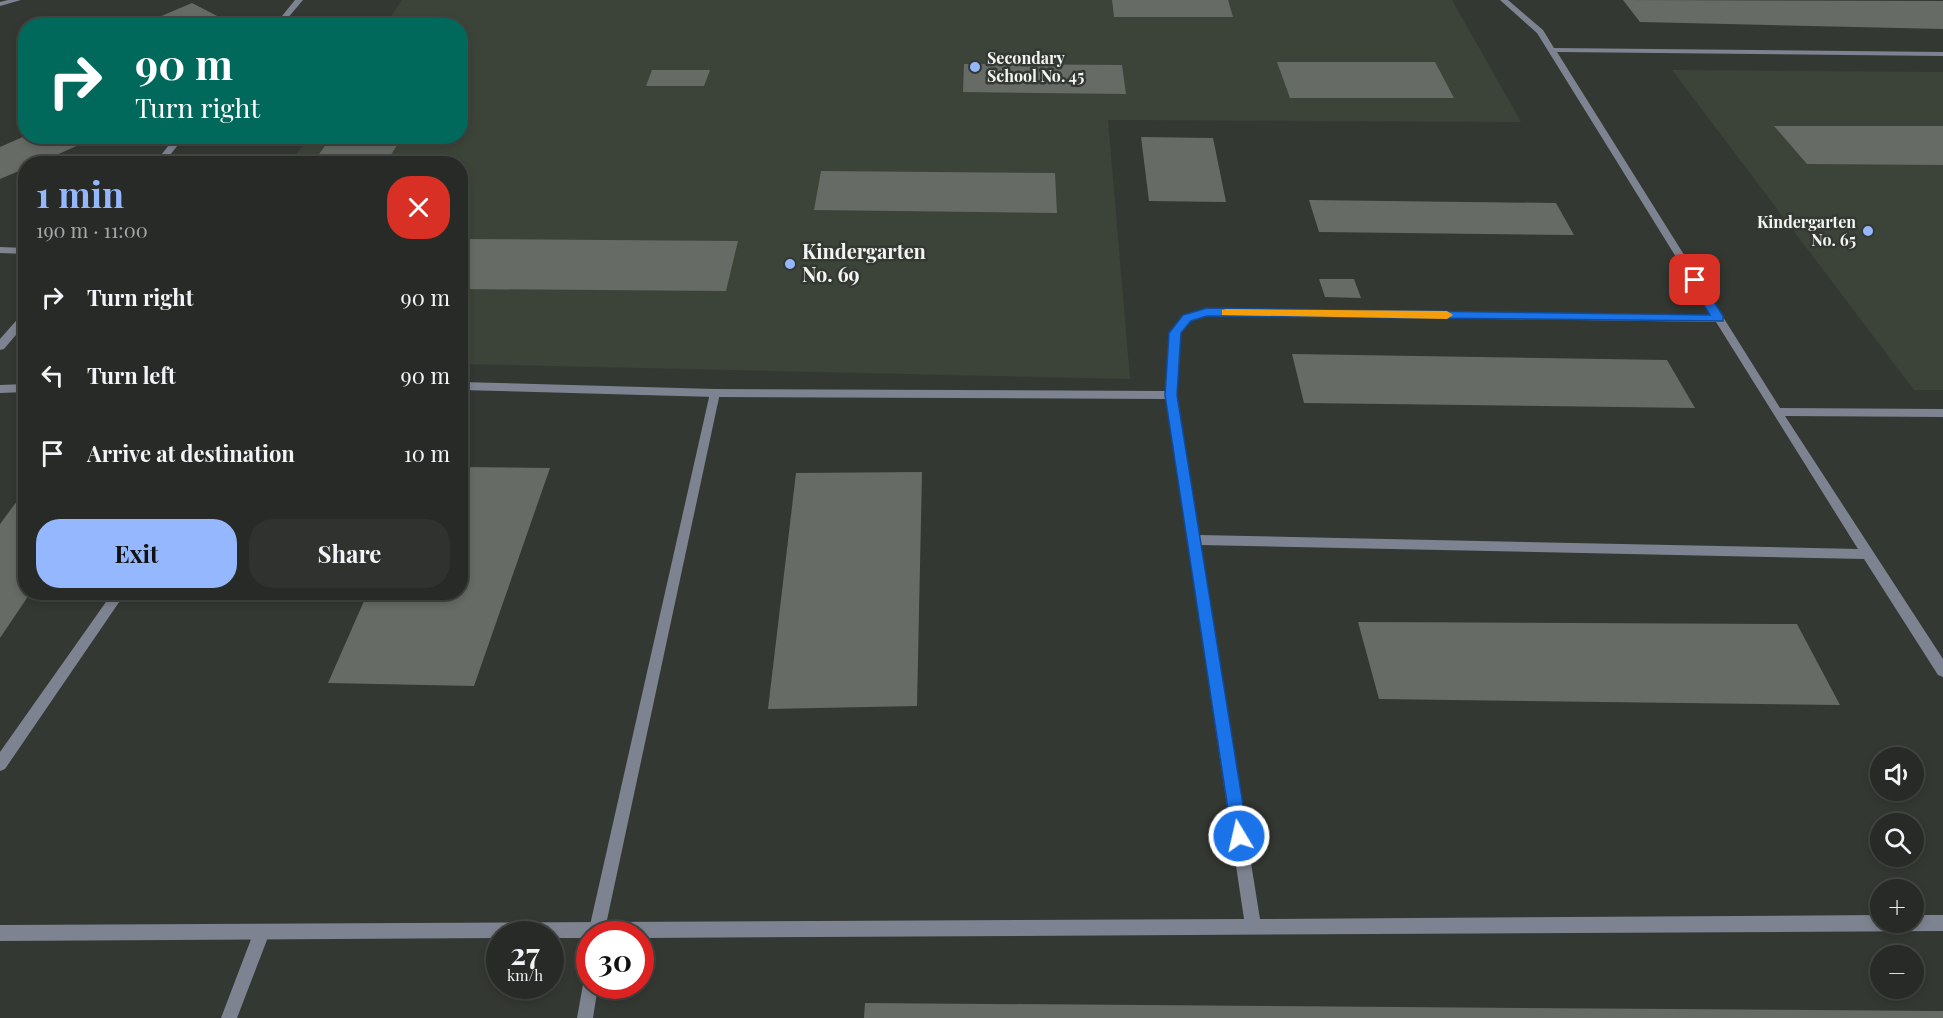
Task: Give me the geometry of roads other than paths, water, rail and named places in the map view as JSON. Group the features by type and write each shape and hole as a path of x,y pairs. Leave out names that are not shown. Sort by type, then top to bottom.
{"street":[{"path":"0,4 17,0"},
{"path":"284,18 299,0"},
{"path":"1504,0 1540,32 1552,50 1777,412 1943,671"},
{"path":"1552,50 1943,54"},
{"path":"165,156 174,144"},
{"path":"0,250 18,250"},
{"path":"1253,927 1171,395 1175,333 1187,318 1207,312 1719,319"},
{"path":"0,346 18,325"},
{"path":"468,386 716,393 1171,395"},
{"path":"0,389 18,388"},
{"path":"599,921 716,393"},
{"path":"1777,412 1943,413"},
{"path":"1193,540 1869,554"},
{"path":"0,764 114,600"},
{"path":"654,932 1943,923"},
{"path":"229,1018 262,932"},
{"path":"0,933 576,933"},
{"path":"585,1018 588,999"}],"place":[{"name":"Secondary School No. 45","path":"975,67"},
{"name":"Kindergarten No. 65","path":"1868,231"},
{"name":"Kindergarten No. 69","path":"790,264"}]}
